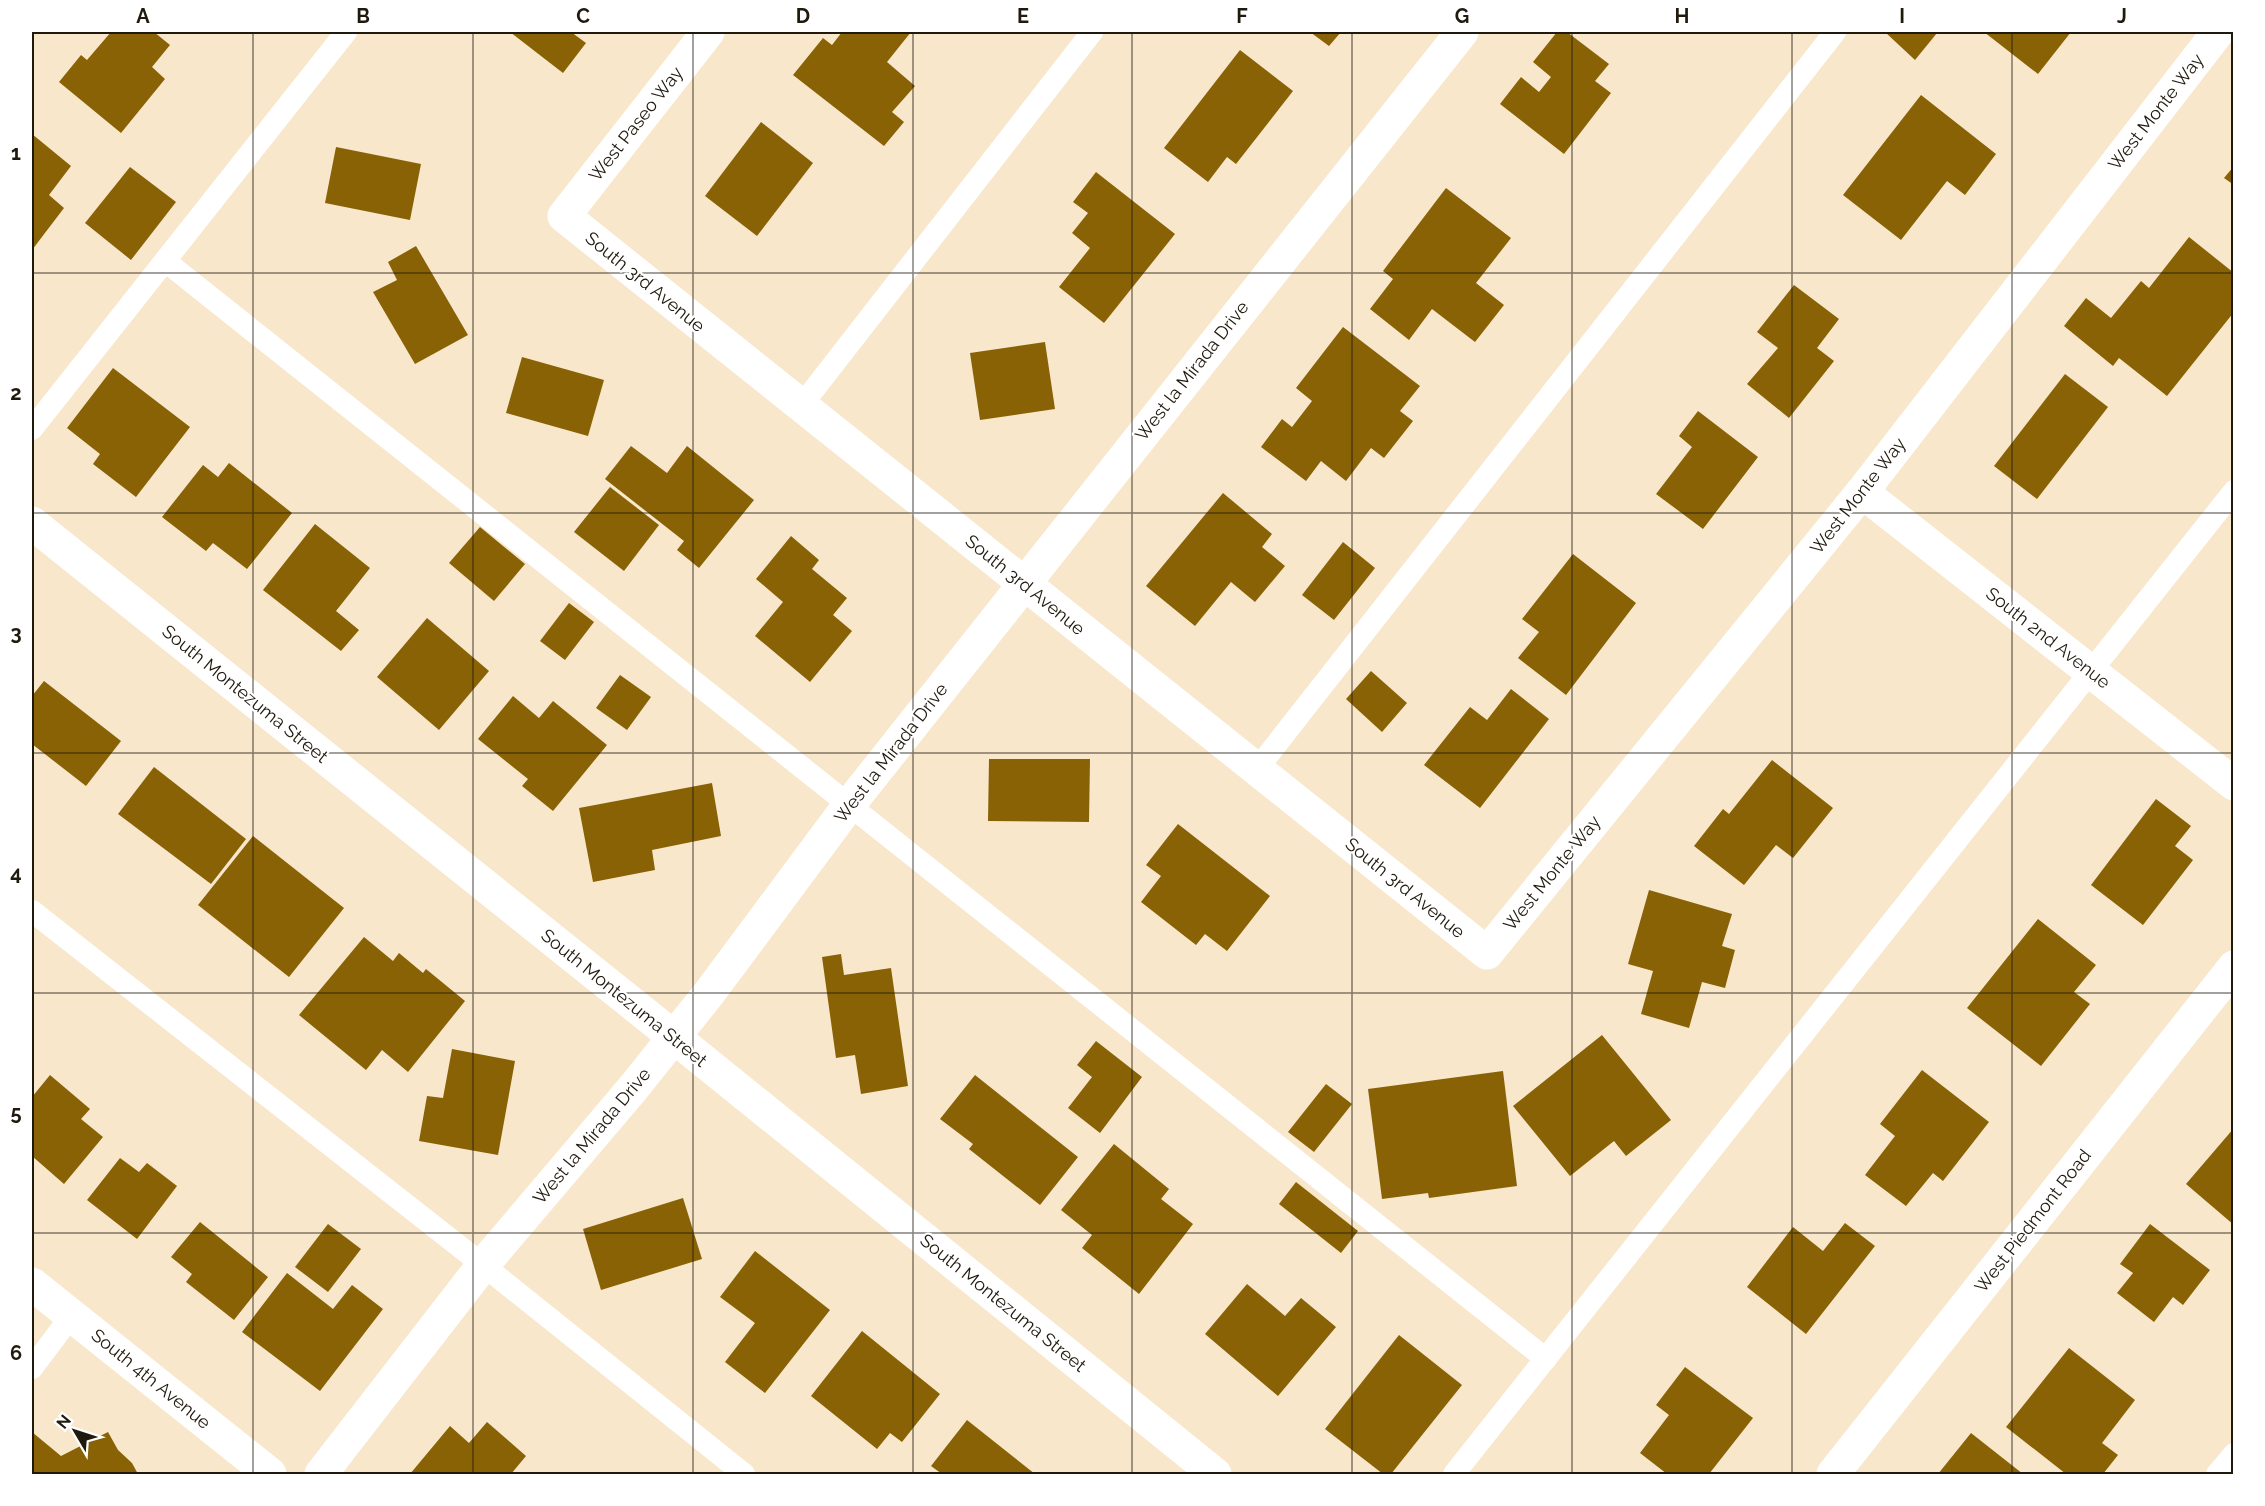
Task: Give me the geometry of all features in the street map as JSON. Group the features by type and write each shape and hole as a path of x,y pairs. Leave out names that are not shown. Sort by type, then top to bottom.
{"street":[{"name":"West Paseo Way","path":"564,216 708,32"},
{"name":"West la Mirada Drive","path":"321,1474 483,1265 674,1037 849,805 1462,32"},
{"name":"West Monte Way","path":"1487,953 1862,492 2218,32"},
{"name":"South 3rd Avenue","path":"564,216 1487,953"},
{"name":"South 2nd Avenue","path":"1862,492 2234,784"},
{"name":"South Montezuma Street","path":"32,523 1215,1474"},
{"name":"West Piedmont Road","path":"1833,1474 2234,967"},
{"name":"South 4th Avenue","path":"32,1284 270,1474"}],"lane":[{"path":"32,429 346,32"},
{"path":"801,405 1092,32"},
{"path":"1257,769 1835,32"},
{"path":"165,261 1546,1359"},
{"path":"1454,1474 2234,491"},
{"path":"32,911 483,1265 744,1474"},
{"path":"32,1368 72,1315"},
{"path":"2217,1474 2234,1454"}],"building":[{"path":"111,32 154,32 170,45 152,67 165,79 121,133 59,82 81,55 87,60"},
{"path":"510,32 571,32 586,43 563,73"},
{"path":"842,32 911,32 887,62 915,86 892,112 904,122 884,146 793,75 823,38 832,45"},
{"path":"1310,32 1341,32 1329,46"},
{"path":"1557,32 1567,32 1609,64 1595,81 1611,93 1564,154 1500,104 1521,77 1539,92 1551,77 1533,62"},
{"path":"1885,32 1935,32 1937,33 1915,60"},
{"path":"1984,32 2071,32 2038,74"},
{"path":"1240,50 1293,91 1236,164 1227,157 1208,182 1164,148"},
{"path":"1921,95 1996,154 1965,195 1947,181 1901,240 1843,195"},
{"path":"761,122 813,163 757,236 705,196"},
{"path":"32,134 71,166 49,195 64,208 32,250"},
{"path":"336,147 421,164 410,220 325,203"},
{"path":"2234,166 2234,185 2224,178"},
{"path":"130,167 176,202 131,260 85,223"},
{"path":"1096,172 1175,234 1104,323 1059,287 1090,248 1072,233 1088,213 1073,202"},
{"path":"1446,188 1511,238 1476,283 1504,305 1475,342 1432,309 1409,340 1370,309 1393,279 1383,271"},
{"path":"2189,237 2234,273 2234,312 2167,396 2119,358 2113,366 2064,326 2086,298 2111,318 2141,281 2149,288"},
{"path":"416,246 468,335 415,364 373,292 397,280 388,262"},
{"path":"1794,285 1839,319 1817,348 1834,361 1789,418 1747,384 1778,348 1757,332"},
{"path":"1343,327 1420,386 1400,411 1413,421 1384,458 1371,448 1346,481 1321,461 1306,481 1261,447 1282,419 1292,427 1312,401 1296,388"},
{"path":"1045,342 1055,409 980,420 970,353"},
{"path":"522,357 604,380 588,436 506,413"},
{"path":"113,368 190,427 136,497 93,464 100,454 67,428"},
{"path":"2065,374 2108,407 2037,499 1994,466"},
{"path":"1698,411 1758,457 1703,529 1656,494 1692,447 1679,436"},
{"path":"631,446 667,473 687,446 754,500 699,568 677,550 684,541 605,479"},
{"path":"229,463 292,513 247,569 213,543 206,551 162,517 203,465 218,477"},
{"path":"610,487 659,525 624,571 574,532"},
{"path":"1223,493 1272,534 1262,547 1285,566 1255,602 1231,582 1195,626 1146,586"},
{"path":"315,524 370,568 336,611 359,630 341,651 263,590"},
{"path":"480,527 525,564 494,601 449,563"},
{"path":"791,536 819,560 812,569 847,598 833,615 852,631 810,682 755,636 783,602 756,579"},
{"path":"1343,542 1375,568 1334,620 1302,595"},
{"path":"1573,554 1636,603 1566,695 1518,658 1539,632 1522,619"},
{"path":"569,603 594,622 565,660 540,641"},
{"path":"427,618 489,671 439,730 377,677"},
{"path":"1371,671 1407,703 1382,732 1346,699"},
{"path":"620,675 651,697 627,730 596,708"},
{"path":"44,681 121,741 86,786 32,744 32,696"},
{"path":"1511,689 1549,719 1480,808 1424,765 1470,707 1487,720"},
{"path":"513,696 539,718 553,701 607,745 553,811 522,786 528,779 478,739"},
{"path":"989,759 1090,759 1089,822 988,821"},
{"path":"1772,760 1833,808 1793,858 1776,845 1744,885 1694,846 1723,809 1729,814"},
{"path":"154,767 246,839 211,884 118,814"},
{"path":"712,783 721,836 652,850 655,870 593,882 579,808"},
{"path":"2156,799 2191,826 2175,846 2193,860 2143,925 2091,885"},
{"path":"1178,824 1270,896 1227,951 1205,934 1196,945 1141,902 1161,876 1146,865"},
{"path":"253,836 344,908 289,977 198,905"},
{"path":"1649,890 1732,914 1722,946 1735,950 1725,988 1702,982 1689,1028 1641,1014 1653,971 1628,964"},
{"path":"2038,919 2096,965 2074,992 2090,1004 2041,1066 1967,1008"},
{"path":"364,937 393,961 399,953 423,973 426,969 465,1001 408,1072 382,1050 366,1070 299,1015"},
{"path":"841,954 844,975 891,968 908,1086 861,1094 855,1055 836,1058 822,957"},
{"path":"1602,1035 1671,1120 1626,1156 1614,1141 1570,1176 1513,1106"},
{"path":"1096,1041 1142,1077 1100,1133 1068,1108 1092,1077 1077,1065"},
{"path":"452,1049 515,1061 498,1155 419,1141 427,1096 443,1098"},
{"path":"1922,1070 1989,1122 1943,1181 1933,1173 1906,1206 1865,1175 1895,1136 1880,1124"},
{"path":"1503,1071 1517,1186 1429,1198 1428,1193 1382,1199 1368,1089"},
{"path":"50,1075 90,1109 81,1119 103,1137 64,1184 32,1156 32,1097"},
{"path":"975,1075 1078,1157 1040,1205 969,1149 973,1144 940,1119"},
{"path":"1326,1084 1352,1104 1314,1152 1288,1132"},
{"path":"2234,1128 2234,1225 2186,1184"},
{"path":"1114,1144 1169,1189 1161,1199 1193,1224 1139,1294 1082,1248 1092,1235 1061,1210"},
{"path":"120,1158 139,1172 147,1163 177,1186 137,1239 87,1200"},
{"path":"1296,1182 1358,1231 1341,1253 1279,1204"},
{"path":"683,1198 702,1259 601,1290 583,1229"},
{"path":"200,1222 268,1277 234,1320 186,1282 192,1274 171,1257"},
{"path":"1845,1223 1875,1246 1806,1334 1747,1287 1793,1227 1823,1251"},
{"path":"328,1224 361,1249 328,1292 295,1267"},
{"path":"2150,1224 2210,1270 2183,1305 2173,1297 2154,1322 2117,1293 2133,1273 2120,1264"},
{"path":"755,1251 830,1310 765,1393 725,1362 755,1323 720,1297"},
{"path":"287,1273 333,1309 352,1285 383,1309 320,1391 242,1332"},
{"path":"1247,1284 1285,1316 1301,1298 1336,1327 1278,1396 1205,1334"},
{"path":"862,1331 940,1394 902,1442 890,1433 877,1449 811,1396"},
{"path":"1399,1335 1462,1385 1391,1474 1383,1474 1325,1429"},
{"path":"2069,1348 2135,1400 2102,1443 2118,1455 2103,1474 2066,1474 2006,1427"},
{"path":"1685,1367 1753,1418 1709,1474 1667,1474 1640,1453 1669,1415 1656,1405"},
{"path":"967,1420 1035,1474 942,1474 931,1466"},
{"path":"487,1422 526,1456 511,1474 410,1474 450,1426 469,1443"},
{"path":"32,1432 61,1456 108,1432 118,1450 132,1463 138,1474 32,1474"},
{"path":"1971,1433 2023,1474 1938,1474"}]}
